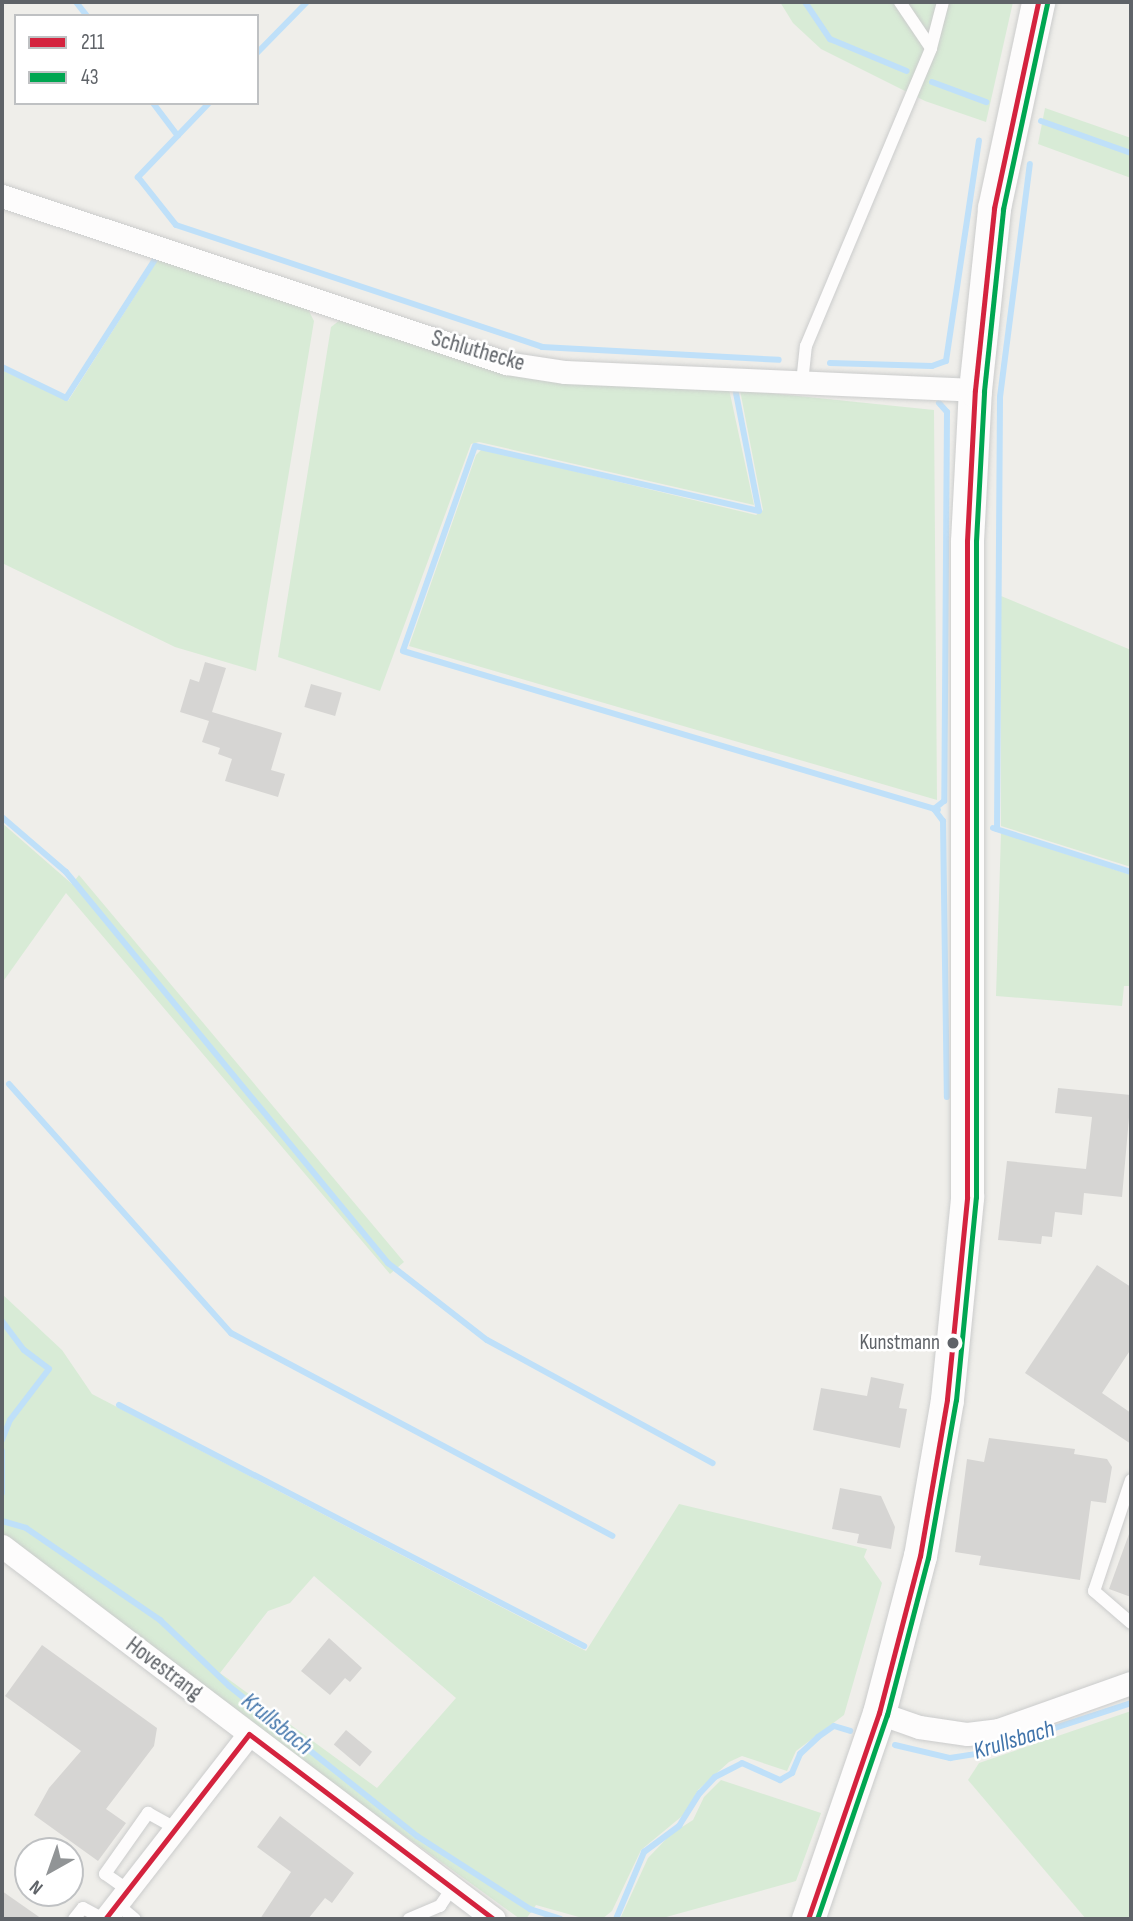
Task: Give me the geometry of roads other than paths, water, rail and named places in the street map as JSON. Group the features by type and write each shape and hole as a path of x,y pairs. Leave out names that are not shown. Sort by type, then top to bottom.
{"main road":[{"path":"808,1919 879,1713 920,1556 934,1479 967,1197 967,541 975,390 995,208 1038,2"}],"street":[{"name":"Schluthecke","path":"2,195 506,363 565,372 975,390"},
{"name":"Hovestrang","path":"2,1546 494,1919"},
{"path":"879,1713 919,1727 967,1734 998,1730 1131,1683"},
{"path":"113,1908 249,1734"}],"lane":[{"path":"900,2 931,48"},
{"path":"802,383 806,346 820,307 931,48 943,2"},
{"path":"1131,1480 1094,1591 1131,1623"},
{"path":"409,1919 440,1906 452,1888"},
{"path":"74,1919 83,1908 113,1908 135,1919"}],"waterway":[{"path":"76,2 85,14"},
{"path":"259,51 307,2"},
{"path":"805,2 830,39 907,71"},
{"path":"932,82 986,102"},
{"path":"155,105 178,136"},
{"path":"207,105 138,177 176,225 542,347 779,360"},
{"path":"1041,121 1131,153"},
{"path":"830,363 932,366 946,361 979,140"},
{"path":"997,829 1000,397 1030,164"},
{"path":"2,367 66,398 156,258"},
{"path":"735,388 759,511 475,446 403,651 938,810"},
{"path":"939,403 947,412 944,801 934,809 943,821 947,1097"},
{"path":"2,817 66,872 388,1263 487,1340 713,1463"},
{"path":"993,828 1131,872"},
{"path":"9,1084 231,1333 612,1536"},
{"name":"Krullsbach","path":"2,1321 24,1350 49,1369 10,1420 2,1440"},
{"path":"119,1405 584,1646"},
{"name":"Krullsbach","path":"2,1451 2,1493"},
{"name":"Krullsbach","path":"2,1521 26,1528 160,1620 229,1686 417,1836 530,1909 560,1919"},
{"name":"Krullsbach","path":"895,1745 950,1758 975,1754 1131,1703"},
{"name":"Krullsbach","path":"616,1919 644,1852 679,1826 700,1793 715,1777 742,1763 780,1780 792,1773 800,1754 818,1737 834,1726 850,1731"}],"place":[{"name":"Kunstmann","path":"953,1343"}]}
